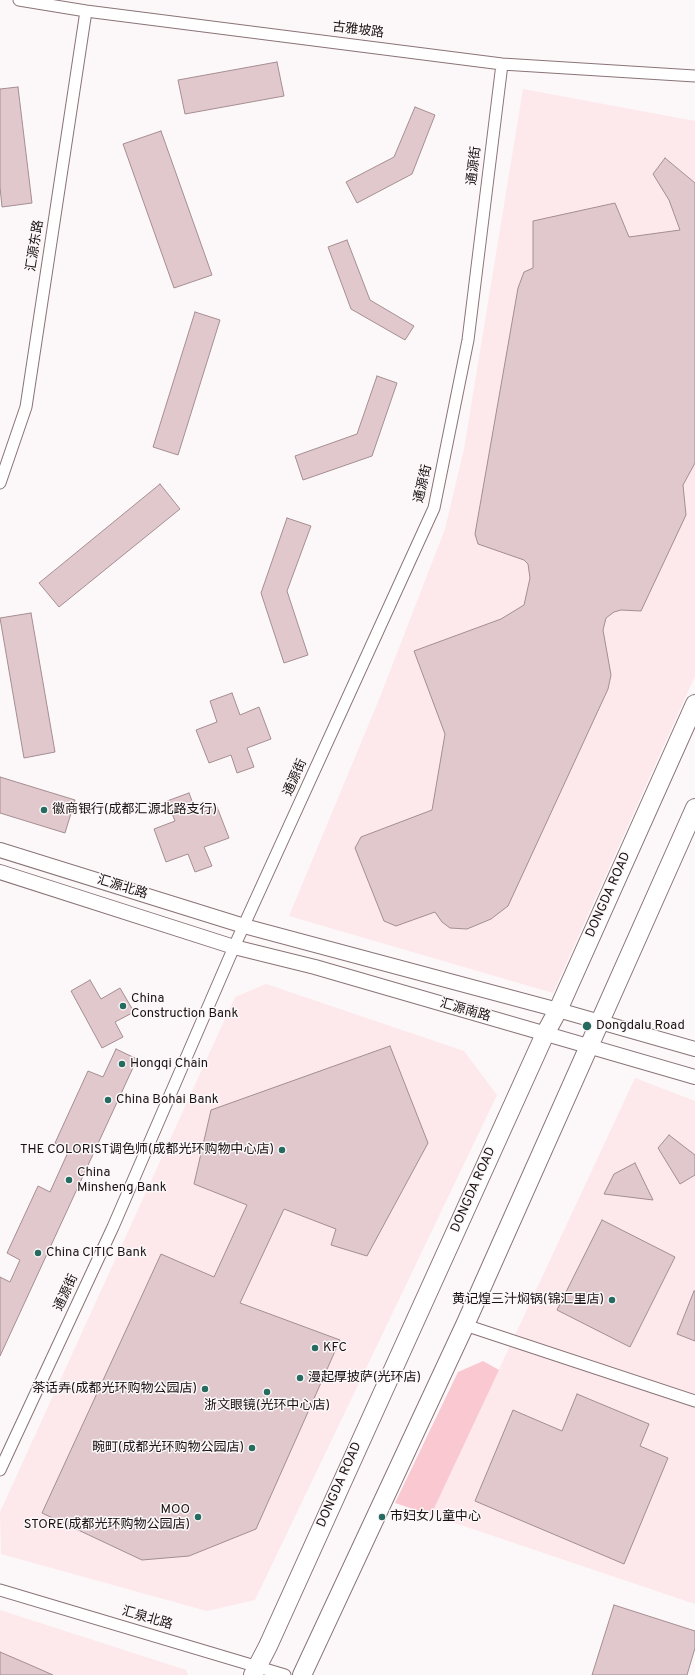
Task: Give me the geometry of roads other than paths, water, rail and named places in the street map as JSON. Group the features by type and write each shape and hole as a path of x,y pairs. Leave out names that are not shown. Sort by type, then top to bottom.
{"main road":[{"name":"DONGDA ROAD","path":"255,1670 544,1034 558,1010 695,704"},
{"path":"302,1675 465,1325 695,808"}],"street":[{"name":"古雅坡路","path":"19,0 86,11 502,64 695,76"},
{"name":"汇源东路","path":"0,483 26,407 86,11"},
{"name":"通源街","path":"0,1470 113,1227 234,947 434,508 468,340 502,64"},
{"name":"汇源北路","path":"0,850 244,926"},
{"name":"汇源北路","path":"0,872 234,947"},
{"name":"汇源南路","path":"244,926 558,1010 695,1049"},
{"name":"汇源南路","path":"234,947 315,967 695,1077"},
{"path":"465,1325 695,1401"},
{"name":"汇泉北路","path":"0,1590 255,1670 286,1675"}],"place":[{"name":"徽商银行(成都汇源北路支行)","path":"44,810"},
{"name":"China Construction Bank","path":"123,1006"},
{"name":"Dongdalu Road","path":"587,1026"},
{"name":"Hongqi Chain","path":"122,1064"},
{"name":"China Bohai Bank","path":"108,1100"},
{"name":"THE COLORIST调色师(成都光环购物中心店)","path":"282,1150"},
{"name":"China Minsheng Bank","path":"69,1180"},
{"name":"China CITIC Bank","path":"38,1253"},
{"name":"黄记煌三汁焖锅(锦汇里店)","path":"612,1300"},
{"name":"KFC","path":"315,1348"},
{"name":"漫起·厚披萨(光环店)","path":"300,1378"},
{"name":"茶话弄(成都光环购物公园店)","path":"205,1389"},
{"name":"浙文眼镜(光环中心店)","path":"267,1392"},
{"name":"畹町(成都光环购物公园店)","path":"252,1448"},
{"name":"MOO STORE(成都光环购物公园店)","path":"198,1517"},
{"name":"市妇女儿童中心","path":"382,1517"}]}
